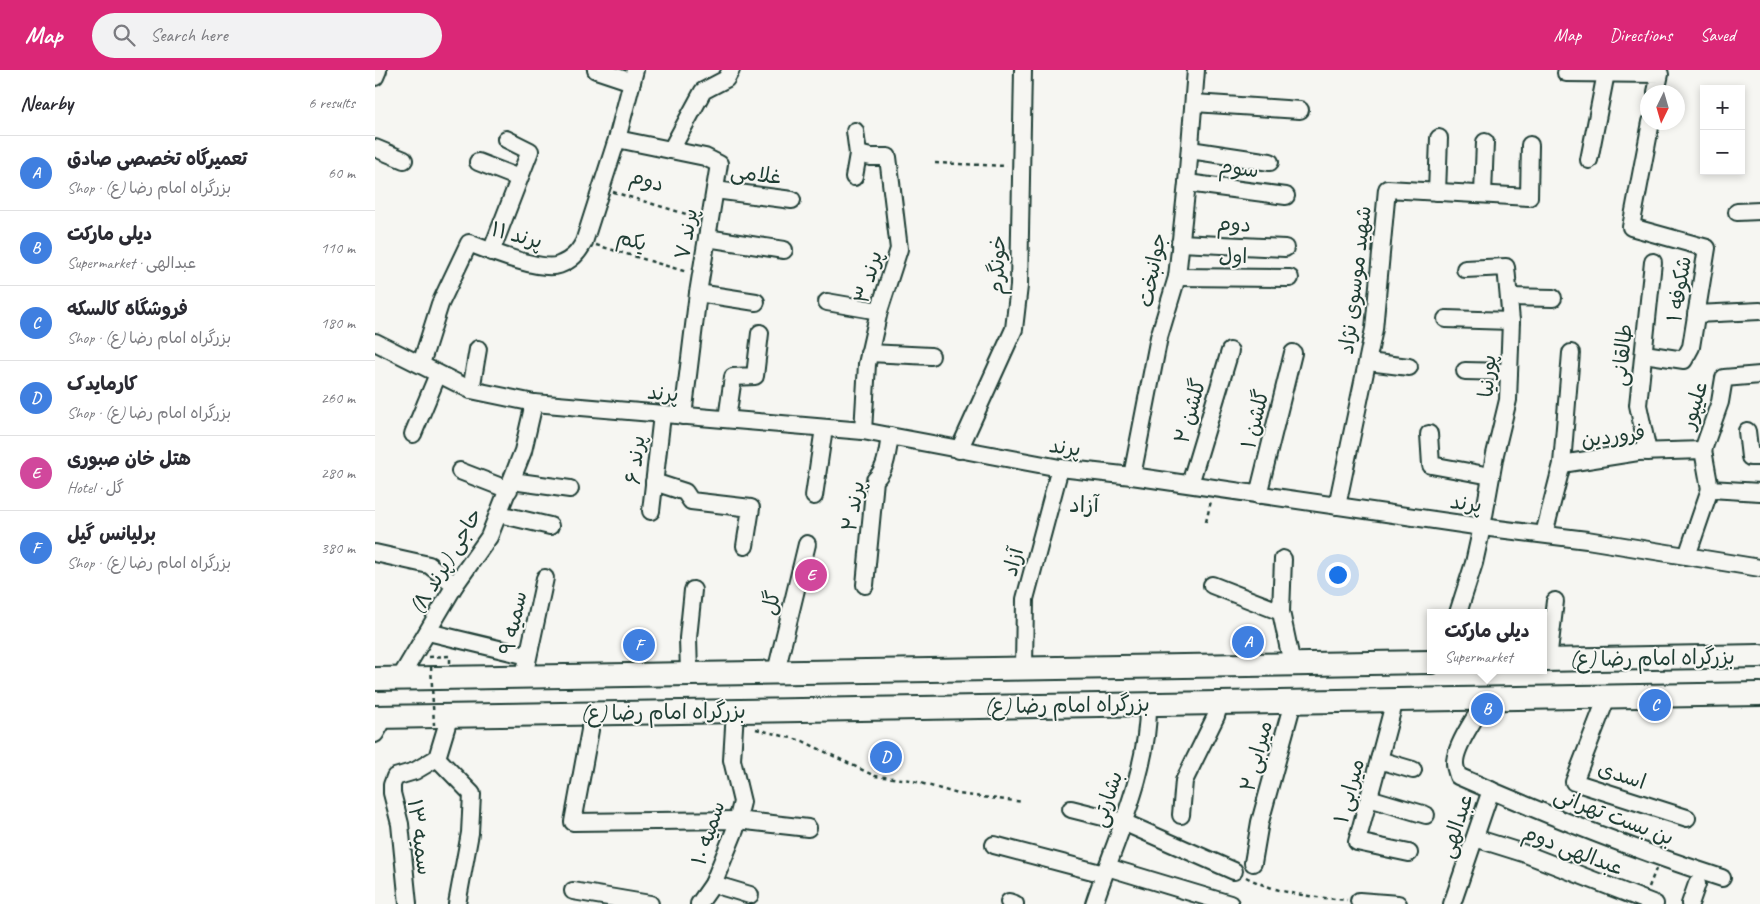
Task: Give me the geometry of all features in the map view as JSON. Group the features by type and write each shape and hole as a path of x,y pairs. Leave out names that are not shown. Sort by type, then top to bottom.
{"highway":[{"name":"بزرگراه امام رضا (ع)","path":"1547,660 1760,656"},
{"name":"بزرگراه امام رضا (ع)","path":"375,679 526,666 689,674 1427,662"},
{"name":"بزرگراه امام رضا (ع)","path":"378,722 590,713 735,716 1148,704 1760,694"}],"street":[{"path":"375,77 378,70"},
{"path":"596,70 633,76"},
{"path":"671,150 703,91 726,79 731,70"},
{"name":"خونگرم","path":"959,450 1016,322 1019,286 1023,70"},
{"name":"جوانبخت","path":"1132,476 1159,336 1177,277 1195,103 1196,70"},
{"path":"1567,73 1660,74 1658,85"},
{"path":"1589,160 1605,73"},
{"name":"پرند ۱۱","path":"421,364 440,304 469,243 491,252 533,264 558,266 576,255 584,242 617,139 633,76"},
{"path":"1195,103 1300,110"},
{"name":"شکوفه ۱","path":"1644,354 1684,360 1691,347 1707,248 1631,227 1649,130"},
{"path":"854,177 858,154 855,131"},
{"path":"1437,192 1439,138"},
{"path":"491,252 530,151 506,139"},
{"name":"پرند ۷","path":"617,139 705,157 719,164 700,276 683,416"},
{"path":"1483,194 1485,142"},
{"name":"شهید موسوی نژاد","path":"1337,506 1374,329 1387,189 1529,197 1531,145"},
{"path":"375,148 404,160"},
{"path":"1190,150 1270,162"},
{"name":"پرند ۳","path":"858,154 871,157 888,157 899,249 879,311 869,353 863,431"},
{"path":"478,162 519,178"},
{"name":"سوم","path":"1187,183 1286,196"},
{"name":"غلامی","path":"715,190 792,200"},
{"path":"1737,212 1760,211"},
{"path":"707,238 784,250"},
{"name":"دوم","path":"1180,243 1285,248"},
{"name":"طالقانی","path":"1648,452 1638,404 1653,262"},
{"name":"پورنیا","path":"1459,609 1474,563 1508,400 1511,321 1506,267 1465,269"},
{"name":"اول","path":"1177,277 1290,278"},
{"path":"698,293 756,302"},
{"path":"1509,297 1553,298"},
{"path":"827,302 879,311"},
{"path":"1696,314 1760,310"},
{"path":"1445,319 1511,321"},
{"path":"727,419 733,377 755,376 759,334"},
{"name":"پرند","path":"375,342 471,390 534,403 863,431 1060,468 1213,487 1482,527 1544,534 1760,568"},
{"path":"471,390 477,350"},
{"name":"گلشن ۲","path":"1190,484 1230,350"},
{"path":"869,353 931,356"},
{"name":"گلشن ۱","path":"1258,495 1293,353"},
{"path":"1562,464 1571,353"},
{"path":"1367,362 1409,367"},
{"path":"1465,371 1509,372"},
{"path":"413,434 438,374"},
{"name":"علیپور","path":"1703,450 1720,402 1724,378 1760,375"},
{"name":"حاجی (پرند ۸)","path":"400,678 455,584 489,538 523,451 534,403"},
{"name":"پرند ۶","path":"651,511 662,414"},
{"path":"813,496 824,428"},
{"path":"1747,432 1750,457 1760,457"},
{"path":"1429,434 1431,465 1491,476"},
{"name":"پرند ۲","path":"865,585 875,480 882,473 885,465 890,436"},
{"path":"1687,556 1710,489 1703,450"},
{"name":"فروردین","path":"1544,534 1562,464 1648,452 1703,450"},
{"name":"آزاد","path":"1024,668 1025,599 1060,468"},
{"path":"460,471 510,485 570,489"},
{"path":"654,482 685,492 691,501 751,508 745,546"},
{"path":"1710,489 1760,492"},
{"path":"499,514 550,526"},
{"name":"گل","path":"777,672 807,544"},
{"path":"375,553 429,565 455,584"},
{"path":"1283,560 1281,612 1292,664"},
{"name":"سمیه ۹","path":"526,666 545,578"},
{"path":"1212,585 1281,612"},
{"path":"689,674 688,638 693,590"},
{"path":"1547,648 1555,601"},
{"path":"428,632 526,666"},
{"name":"اسدی","path":"1607,697 1573,782 1687,818"},
{"path":"1461,699 1471,724"},
{"name":"عبدالهی","path":"1452,904 1491,790 1458,776 1455,764 1460,747 1471,724 1489,699"},
{"name":"میرابی ۱","path":"1395,700 1357,842 1409,853"},
{"name":"میرابی ۲","path":"1253,863 1260,822 1293,702"},
{"path":"1181,815 1184,781 1216,716 1220,703"},
{"name":"بشارتی","path":"1094,904 1135,788 1148,723 1148,704"},
{"path":"590,713 590,730 573,822 737,820 808,828"},
{"name":"سمیه ۱۰","path":"699,904 713,884 742,802 731,760 735,716"},
{"path":"442,720 437,758 472,794 470,833 457,904"},
{"name":"سمیه ۱۳","path":"408,904 400,824 392,793 392,784 395,777 415,771 437,758"},
{"path":"1379,760 1413,770"},
{"name":"بن بست تهرانی","path":"1491,790 1659,858 1722,878"},
{"path":"1369,798 1426,815"},
{"path":"1071,809 1123,822 1234,871"},
{"name":"عبدالهی دوم","path":"1475,838 1523,853 1650,902"},
{"path":"994,845 1230,903"},
{"path":"713,884 750,895"},
{"path":"1690,904 1697,884"},
{"path":"573,892 650,904"},
{"path":"1359,901 1398,904"}],"path":[{"path":"935,163 991,166 1021,165"},
{"name":"دوم","path":"601,189 709,221"},
{"name":"یکم","path":"584,242 700,276"},
{"path":"1206,522 1213,487"},
{"path":"413,657 450,656 451,666"},
{"path":"431,666 442,720"},
{"path":"735,716 803,742 875,776 910,780 958,794 1023,802"},
{"path":"1650,902 1659,858"},
{"path":"1234,871 1258,884 1300,896 1359,901"}],"place":[{"name":"هتل خان صبوری","path":"811,575"},
{"name":"تعمیرگاه تخصصی صادق","path":"1248,642"},
{"name":"برلیانس گیل","path":"639,645"},
{"name":"فروشگاه کالسکه","path":"1655,705"},
{"name":"دیلی مارکت","path":"1487,709"},
{"name":"کارمایدک","path":"886,757"}],"district":[{"name":"آزاد","path":"1084,505"}]}
